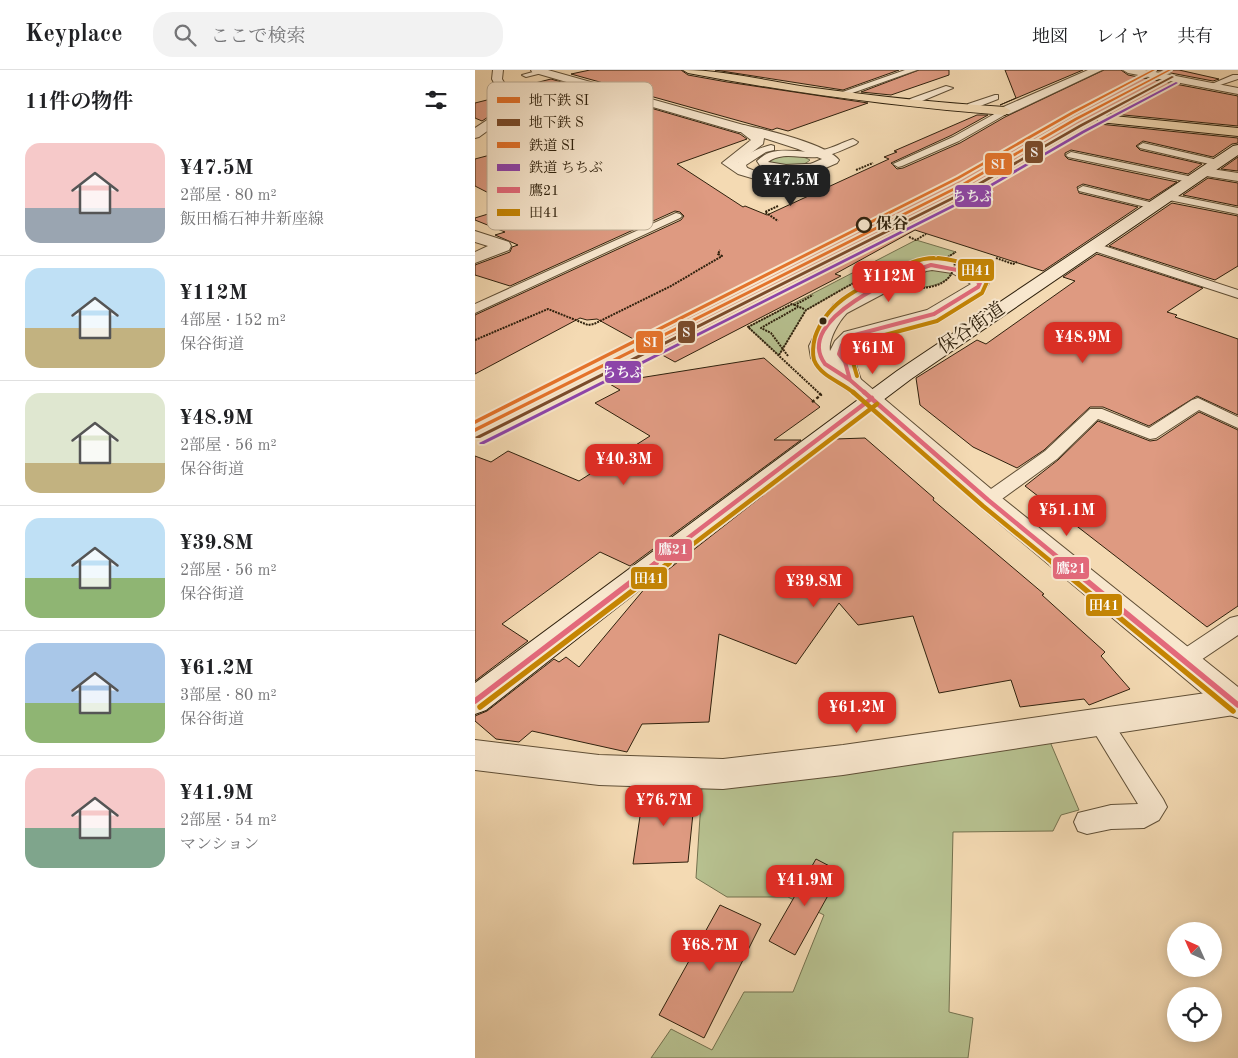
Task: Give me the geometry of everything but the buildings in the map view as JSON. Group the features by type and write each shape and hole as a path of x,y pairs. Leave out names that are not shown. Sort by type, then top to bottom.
{"main road":[{"path":"688,70 838,95 912,104 1005,111"},
{"path":"1103,119 1238,132"}],"street":[{"path":"1005,111 1097,70"},
{"path":"1133,70 1238,91"},
{"path":"535,72 571,82"},
{"path":"653,105 743,130 756,131 806,148 821,159 780,180 765,178 743,171 729,164 758,141 758,139 743,130"},
{"path":"475,134 487,126"},
{"name":"保谷街道","path":"475,701 872,398 1238,149"},
{"path":"1206,172 1238,177"},
{"path":"475,236 503,246 475,258"},
{"path":"850,380 845,362 839,354 842,345 851,336 861,331 934,314 978,287 980,283 977,278 944,265 921,267 840,309 833,318 819,346 821,358 830,368 850,380 872,398 988,500 1236,704"},
{"path":"854,302 854,307 882,319 909,321"},
{"path":"475,755 599,770 723,774 843,760 1236,704"}],"lane":[{"path":"838,95 913,70"},
{"path":"1211,86 1235,78"},
{"path":"912,104 913,101 949,88"},
{"path":"970,109 971,106 995,97"},
{"path":"898,164 956,139 1005,111"},
{"path":"821,159 853,142"},
{"path":"1143,146 1206,172"},
{"path":"743,171 740,168 741,164 763,150 775,147 806,148"},
{"path":"1071,155 1206,172"},
{"path":"1083,189 1161,202 1238,211"},
{"path":"653,226 675,216"},
{"path":"475,309 645,230"},
{"path":"1095,247 1238,294"},
{"path":"988,500 1051,455 1096,412 1150,434 1198,403 1238,423"},
{"path":"1184,660 1238,624"},
{"path":"1087,822 1111,817 1143,816 1150,812 1154,806 1100,722"}],"path":[{"path":"909,237 916,240 926,234"},
{"path":"475,340 541,310 548,310 588,325 593,324 671,286 722,256 718,254 720,250"},
{"path":"853,273 884,285 907,288 940,283 951,277 956,269 955,262 946,258 956,252"},
{"path":"779,354 806,310 865,277"},
{"path":"795,305 792,304 747,327 779,354 821,395 811,402"},
{"path":"767,331 761,328 799,307"}],"green space":[{"path":"788,155 800,155 810,160 801,165 789,167 768,162 772,159"},
{"path":"916,240 956,252 946,258 955,262 951,275 946,280 930,286 901,288 864,277 806,310 779,355 748,327"},
{"path":"1048,737 1079,810 1061,815 1053,831 953,832 949,1012 973,1018 968,1058 651,1058 671,1029 712,1050 744,992 793,992 824,915 788,897 727,897 696,878 702,786"}],"metro line":[{"name":"SI","path":"475,430 962,185 1076,119 1170,70"},
{"name":"S","path":"478,437 965,192 1080,126 1173,77"}],"rail line":[{"name":"SI","path":"475,422 958,178 1072,113 1154,70"},
{"name":"ちちぶ","path":"482,443 969,198 1083,132 1177,83"}],"transit line":[{"name":"田41","path":"857,376 852,359 847,353 855,343 937,321 982,293 987,282 984,276 971,266 954,260 924,259 906,265 862,287 841,301 824,318 813,345 813,356 816,363 823,372 846,386 983,506 1233,711"},
{"name":"鷹21","path":"931,265 957,270 970,275 980,283 978,287 934,314 851,336 842,345 839,354 845,362 850,380 825,364 822,360 819,344 826,328 839,313 857,299 878,287 917,269 931,265"},
{"name":"鷹21","path":"850,380 988,500 1238,705"},
{"name":"鷹21","path":"475,701 872,398"},
{"name":"田41","path":"480,707 877,404"}],"place":[{"name":"保谷","path":"864,225"}]}
